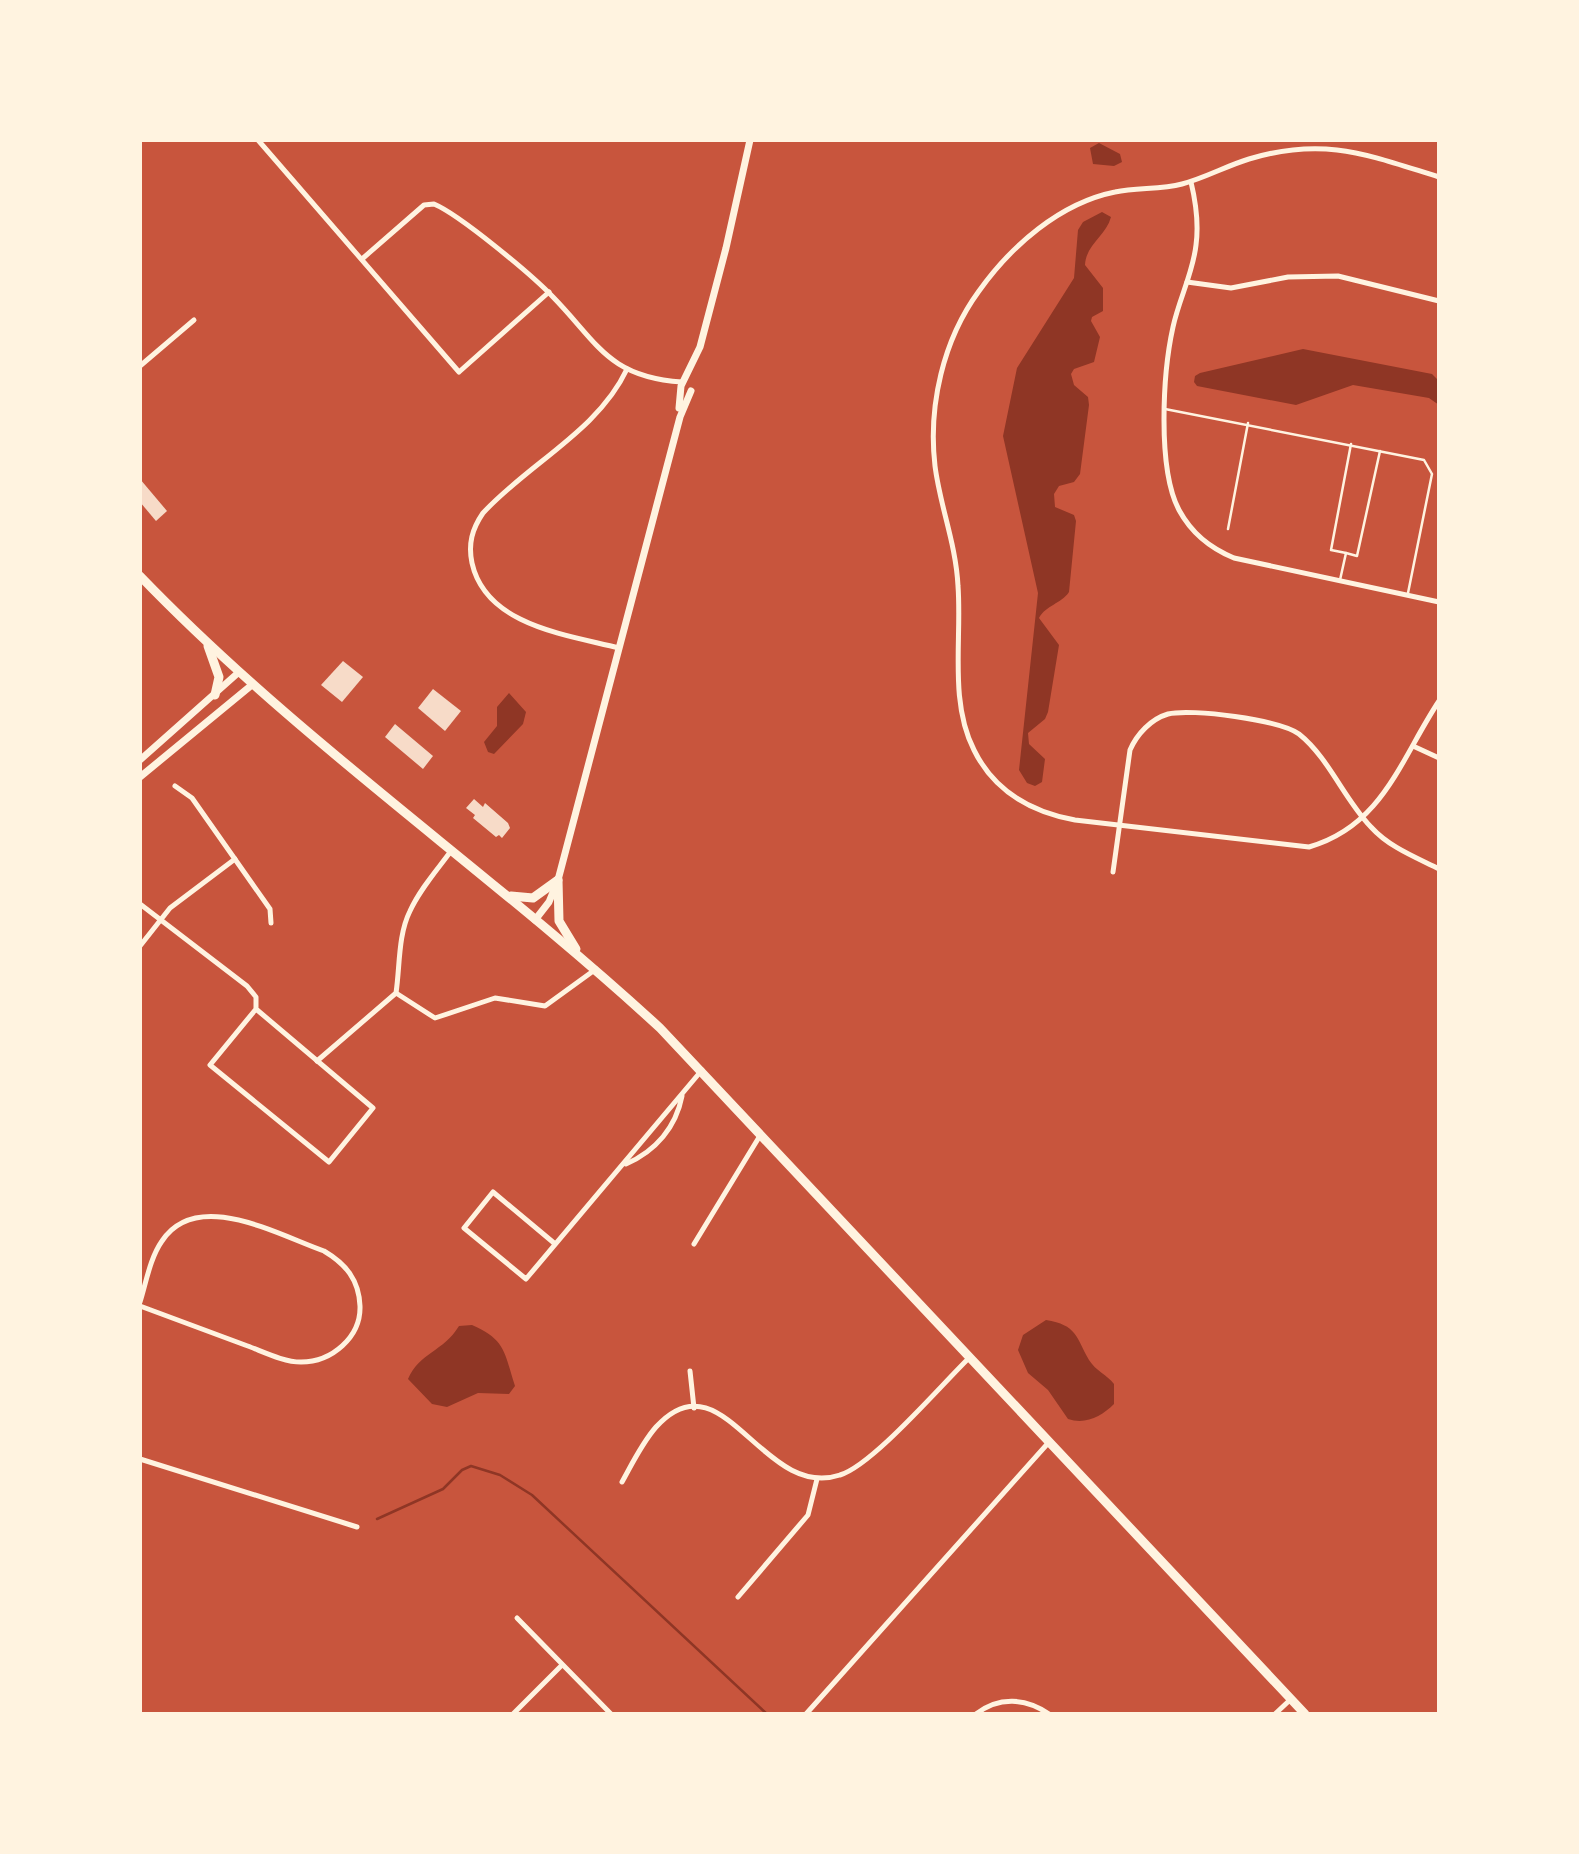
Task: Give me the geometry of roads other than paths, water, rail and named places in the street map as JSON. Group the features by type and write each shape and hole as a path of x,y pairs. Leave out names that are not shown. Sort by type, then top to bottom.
{"highway":[{"path":"140,576 239,672 596,969 702,1070 1305,1714"},
{"path":"206,642 219,677 215,695"},
{"path":"502,893 519,899 533,898 558,880"},
{"path":"558,880 559,921 583,959"}],"main road":[{"path":"535,920 549,902 558,880 680,417 685,386 700,346 729,237 750,140"},
{"path":"140,760 239,672"},
{"path":"140,777 253,684"}],"street":[{"path":"258,140 459,372 549,292"},
{"path":"1439,177 1377,156 1318,149 1265,155 1191,182 1114,192 1087,200 1058,216 1017,248 978,292 959,325 944,363 934,417 935,466 956,564 960,628 959,697 969,740 994,779 1025,804 1055,816 1119,826 1297,848 1320,844 1363,817 1386,794 1439,701"},
{"path":"1191,182 1198,226 1194,261 1169,346 1164,409 1178,508 1194,532 1212,548 1234,558 1408,593 1439,602"},
{"path":"362,259 417,210 434,204 549,292 595,348 627,369 685,386"},
{"path":"1187,282 1231,288 1288,276 1338,276 1439,301"},
{"path":"140,366 194,320"},
{"path":"619,648 543,629 513,616 486,592 473,568 470,552 476,523 484,513 601,410 618,388 627,369"},
{"path":"1113,872 1128,759 1135,740 1159,718 1180,712 1269,722 1291,729 1317,753 1363,817 1390,844 1439,869"},
{"path":"1413,746 1439,758"},
{"path":"175,786 192,797 270,909 271,923"},
{"path":"317,1061 396,993 402,936 409,913 420,891 451,851"},
{"path":"140,946 161,919 193,888 235,859"},
{"path":"140,904 247,986 256,997 257,1009 373,1108 329,1162 210,1065 257,1009"},
{"path":"396,993 435,1018 495,998 545,1006 596,969"},
{"path":"554,1243 493,1192 464,1228 526,1279 702,1070"},
{"path":"623,1165 648,1152 663,1137 676,1118 683,1093"},
{"path":"694,1244 761,1134"},
{"path":"212,1214 324,1251 338,1259 356,1282 360,1307 357,1328 337,1351 322,1359 303,1362 263,1352 140,1304 162,1240 183,1221 212,1214"},
{"path":"622,1482 655,1429 677,1412 694,1408 727,1417 782,1468 817,1479 841,1475 860,1466 970,1357"},
{"path":"690,1371 694,1408"},
{"path":"806,1714 1050,1441"},
{"path":"140,1459 357,1527"},
{"path":"738,1597 808,1515 817,1479"},
{"path":"517,1618 611,1714"},
{"path":"513,1714 562,1665"},
{"path":"1275,1714 1291,1699"},
{"path":"976,1714 992,1704 1020,1701 1049,1714"}],"lane":[{"path":"1164,409 1420,458 1431,469 1408,593"},
{"path":"1228,528 1248,424"},
{"path":"1351,444 1331,550 1346,554 1357,556 1380,450"},
{"path":"1340,580 1346,554"}],"waterway":[{"path":"377,1519 443,1489 462,1470 471,1466 500,1475 532,1495 767,1714"}]}
